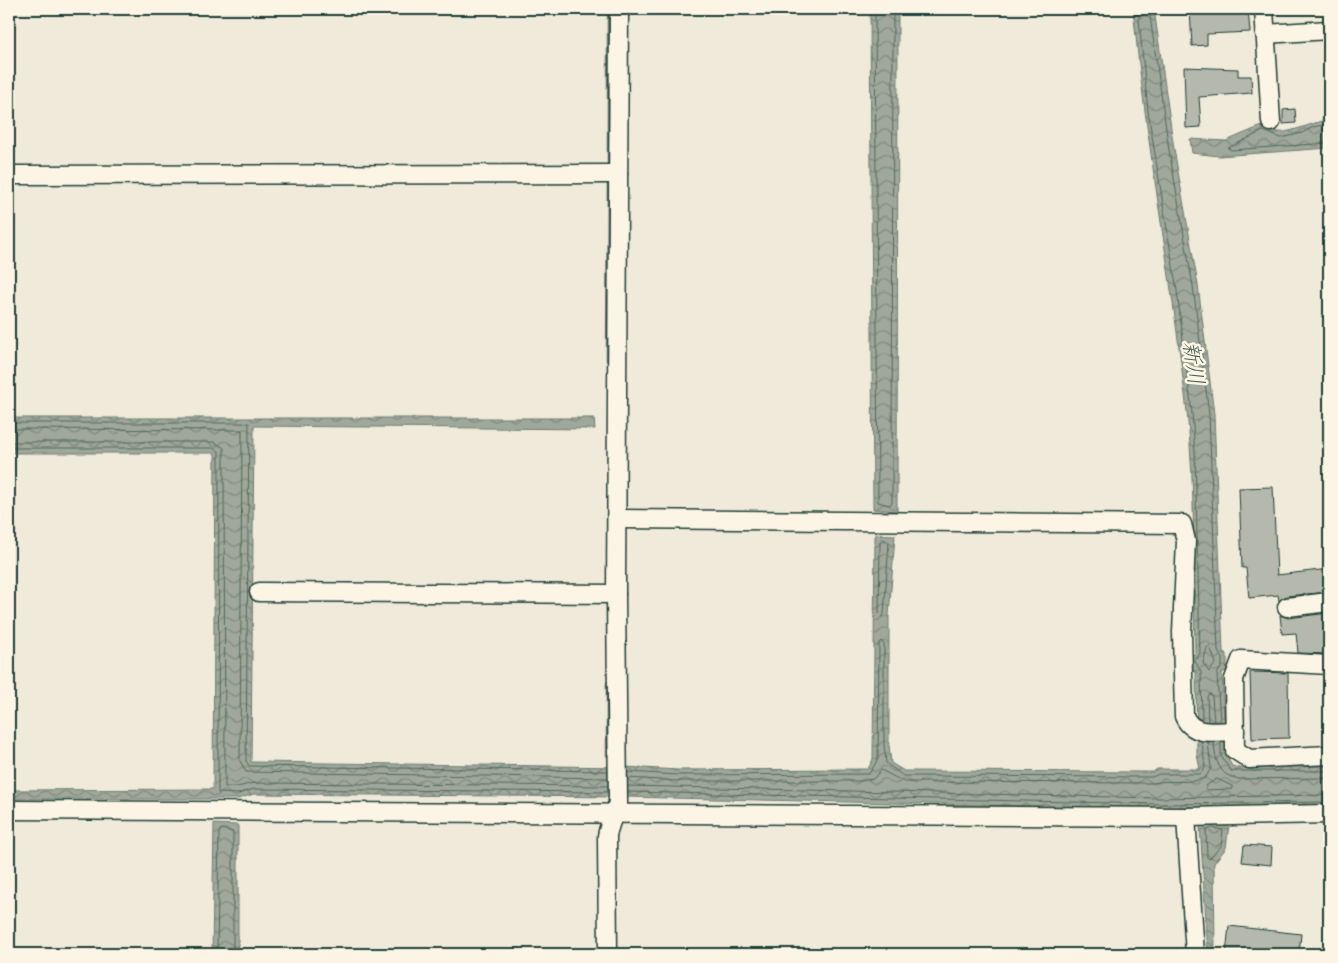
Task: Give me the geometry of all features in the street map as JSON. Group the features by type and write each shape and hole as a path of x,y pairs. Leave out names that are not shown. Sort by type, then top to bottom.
{"street":[{"path":"608,954 607,836 609,825 617,808 618,756 611,594 616,519 618,9"},
{"path":"1264,9 1271,122"},
{"path":"1266,34 1329,30"},
{"path":"9,175 618,174"},
{"path":"616,519 1182,524 1186,541 1182,632 1184,716 1188,725 1195,731 1232,731"},
{"path":"259,592 611,594"},
{"path":"1287,607 1329,602"},
{"path":"1329,665 1241,660 1234,680 1232,731 1235,750 1249,759 1329,755"},
{"path":"9,810 617,808 1186,817 1329,814"},
{"path":"1186,817 1195,954"}],"water":[{"path":"870,9 898,9 897,511 873,509"},
{"name":"新川","path":"1133,9 1154,9 1174,149 1198,285 1214,414 1223,652 1227,654 1227,670 1222,673 1226,755 1232,766 1239,768 1329,766 1329,806 1158,809 625,797 254,794 238,799 9,799 9,790 213,789 215,453 9,453 9,418 594,418 595,429 254,426 251,762 626,767 678,770 868,769 873,759 875,534 895,535 889,616 889,745 891,763 904,771 1153,772 1157,769 1200,769 1197,755 1196,672 1190,670 1190,656 1195,654 1193,503 1190,442 1181,361 1138,60"},
{"path":"1329,119 1329,148 1219,156 1192,153 1190,139 1226,141 1264,125 1283,132"},
{"path":"1213,823 1229,825 1226,848 1214,863 1215,954 1208,954 1200,826"},
{"path":"214,824 238,825 238,954 212,954"}],"building":[{"path":"1190,9 1248,9 1250,32 1207,34 1207,45 1192,46"},
{"path":"1184,67 1238,69 1238,76 1251,76 1252,93 1199,97 1201,127 1186,128"},
{"path":"1295,109 1296,123 1283,124 1283,110"},
{"path":"1273,487 1277,575 1329,569 1329,592 1286,596 1279,601 1278,595 1249,598 1246,568 1242,568 1239,488"},
{"path":"1329,613 1329,654 1298,653 1296,633 1282,634 1280,615 1288,618"},
{"path":"1250,672 1288,673 1289,738 1252,739"},
{"path":"1244,845 1272,847 1271,865 1242,862"},
{"path":"1229,926 1301,934 1299,954 1226,954"}],"waterway":[{"path":"609,9 609,170"},
{"path":"608,360 609,178"},
{"path":"608,683 608,755"}]}
